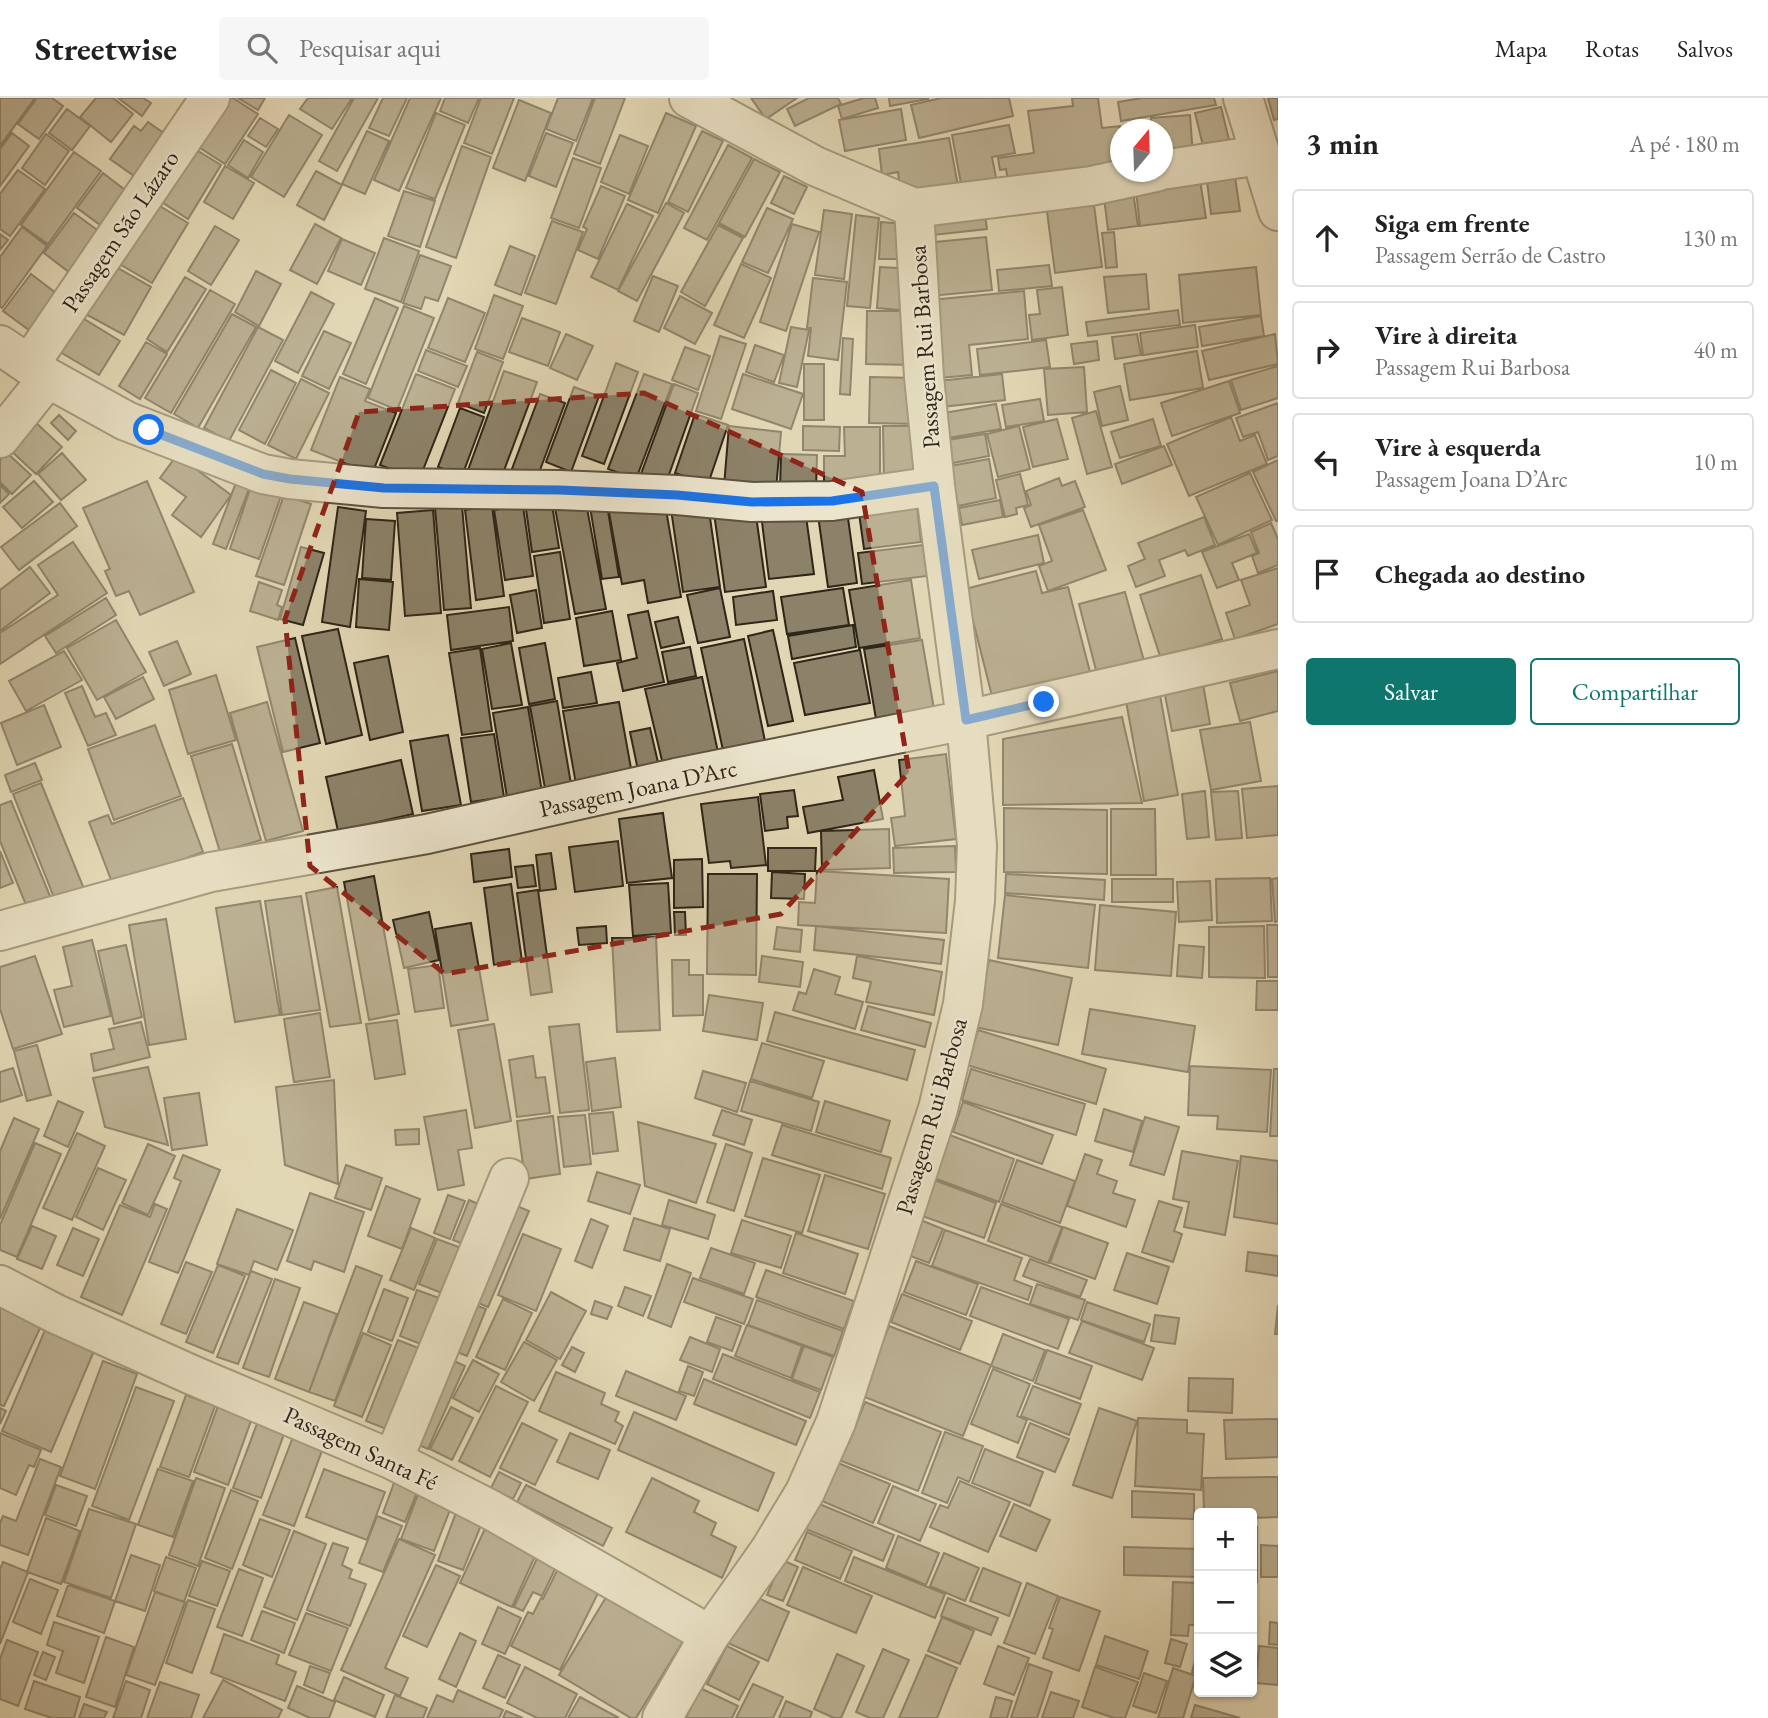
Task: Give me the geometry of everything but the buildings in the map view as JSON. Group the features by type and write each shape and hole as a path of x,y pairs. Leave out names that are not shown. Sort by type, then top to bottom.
{"street":[{"name":"Passagem São Lázaro","path":"0,438 25,363 210,98"},
{"path":"689,98 815,166 914,208 1110,182"},
{"path":"1243,98 1278,211"},
{"path":"1173,168 1260,155"},
{"name":"Passagem Rui Barbosa","path":"662,1718 710,1635 770,1550 798,1504 836,1422 938,1109 963,1004 975,901 977,845 966,720 934,486 924,377 914,208"},
{"path":"25,363 126,421 263,474 290,479 384,488 559,490 677,495 752,502 832,501 934,486"},
{"name":"Passagem Joana D’Arc","path":"0,931 211,872 427,834 676,778 966,720 1278,649"},
{"path":"393,1460 509,1178"},
{"name":"Passagem Santa Fé","path":"0,1285 55,1314 192,1376 393,1460 491,1510 710,1635"}],"highlighted area":[{"path":"644,393 862,492 909,772 781,914 445,974 310,866 285,619 359,412"}],"route":[{"path":"149,430 263,474 384,488 559,490 677,495 752,502 832,501 934,486 966,720 1044,702"}]}
